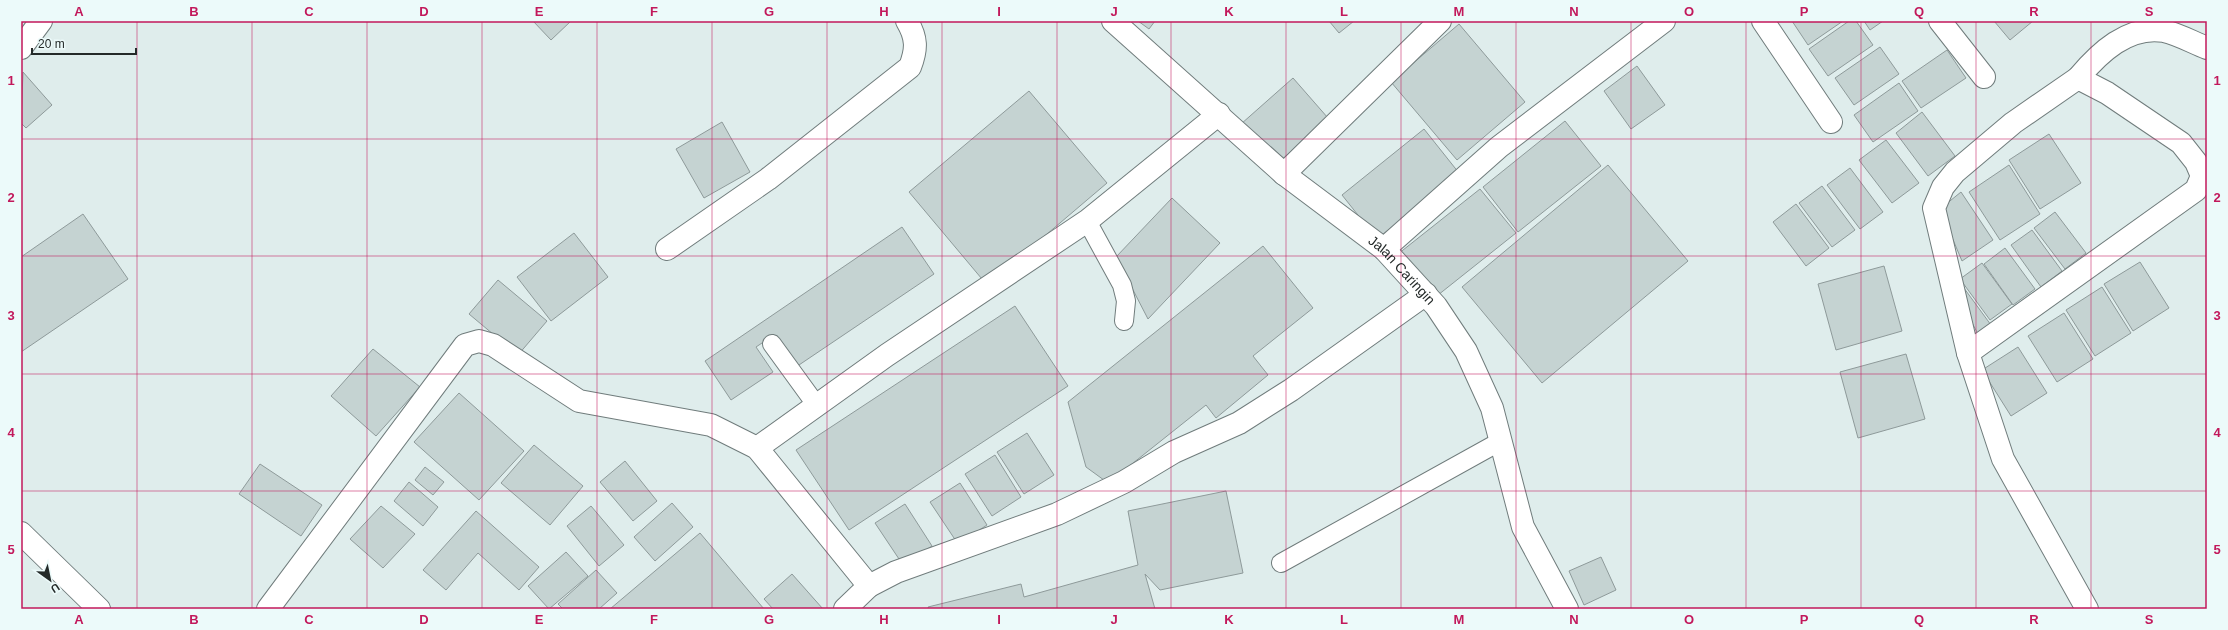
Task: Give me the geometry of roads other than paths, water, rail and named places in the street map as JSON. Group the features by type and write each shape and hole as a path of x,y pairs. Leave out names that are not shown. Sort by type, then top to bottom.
{"street":[{"path":"21,48 41,21"},
{"path":"667,248 768,179 910,67 916,44 914,33 907,21"},
{"name":"Jalan Caringin","path":"1113,21 1284,174 1384,249 1426,294 1466,351 1492,408 1523,527 1567,609"},
{"path":"1284,174 1440,21"},
{"path":"1384,249 1499,147 1664,21"},
{"path":"1763,21 1831,122"},
{"path":"1940,21 1984,77"},
{"path":"2087,609 2004,459 1968,353 1934,208 1943,187 1955,172 2013,123 2078,78 2098,55 2126,37 2148,30 2165,31 2207,48"},
{"path":"1968,353 2196,190 2202,176 2196,162 2180,143 2107,93 2078,78"},
{"path":"757,448 887,355 1087,221 1218,114"},
{"path":"845,609 869,586 896,572 1056,514 1124,482 1174,452 1239,423 1290,390 1426,294"},
{"path":"276,607 465,345 479,341 492,345 579,402 711,425 757,448 869,586"},
{"path":"21,533 99,609"}],"lane":[{"path":"1087,221 1122,285 1126,301 1124,321"},
{"path":"772,344 817,406"},
{"path":"1281,563 1501,442"}]}
